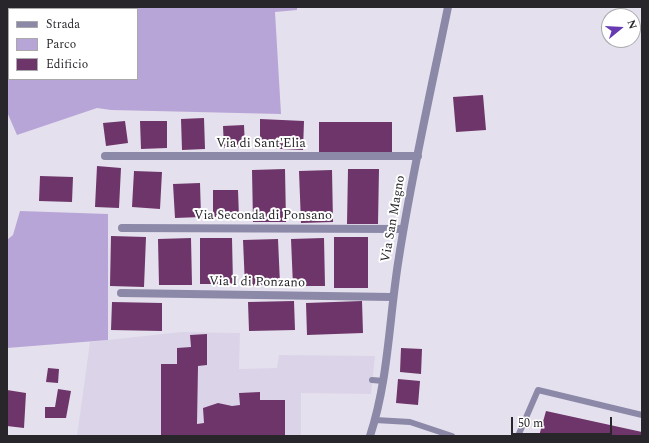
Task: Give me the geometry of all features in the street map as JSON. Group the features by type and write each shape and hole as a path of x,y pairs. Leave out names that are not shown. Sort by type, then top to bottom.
{"street":[{"name":"Via San Magno","path":"370,436 384,381 392,297 403,229 448,7"},
{"name":"Via di Sant'Elia","path":"105,156 418,156"},
{"name":"Via Seconda di Ponsano","path":"122,228 403,229"},
{"name":"Via I di Ponzano","path":"122,293 392,297"}],"lane":[{"path":"372,380 384,381"},
{"path":"518,436 538,390 642,415"},
{"path":"375,420 410,422 444,435 452,436"}],"shaded area":[{"path":"181,332 240,333 239,369 277,368 279,355 375,356 371,394 301,393 301,436 77,436 90,342"}],"green space":[{"path":"7,7 297,7 297,10 275,12 281,114 111,110 97,108 17,135 7,112"},
{"path":"20,211 108,214 108,340 7,348 7,240 13,235"}],"building":[{"path":"483,95 486,130 456,132 453,97"},
{"path":"204,118 205,149 182,150 181,119"},
{"path":"260,119 304,121 303,150 260,148"},
{"path":"125,121 128,143 106,146 103,123"},
{"path":"140,121 167,121 167,148 141,149"},
{"path":"319,122 392,122 392,152 319,152"},
{"path":"244,125 245,147 224,148 223,126"},
{"path":"97,166 121,168 119,208 95,207"},
{"path":"285,169 286,222 253,222 252,170"},
{"path":"348,169 379,169 378,224 347,224"},
{"path":"332,170 333,222 301,223 299,171"},
{"path":"134,171 162,172 160,209 132,207"},
{"path":"40,176 73,177 72,202 39,201"},
{"path":"200,183 201,217 175,218 173,184"},
{"path":"213,190 238,190 239,217 213,217"},
{"path":"111,236 146,237 144,287 110,286"},
{"path":"334,237 368,237 368,288 334,288"},
{"path":"191,238 192,285 159,285 158,239"},
{"path":"200,238 232,238 233,284 200,284"},
{"path":"324,238 325,286 293,286 291,239"},
{"path":"278,239 280,284 245,286 243,240"},
{"path":"294,301 295,330 249,331 248,302"},
{"path":"362,301 363,333 307,335 306,303"},
{"path":"112,302 162,303 162,331 111,330"},
{"path":"207,334 207,365 198,366 197,424 204,423 203,408 218,403 232,406 240,405 239,393 260,392 260,400 285,400 285,436 161,436 161,364 177,364 177,348 191,347 190,335"},
{"path":"401,348 422,349 421,374 400,372"},
{"path":"48,368 59,369 58,383 46,382"},
{"path":"398,379 420,381 418,405 396,403"},
{"path":"58,389 71,391 66,418 45,418 45,407 55,407"},
{"path":"7,390 26,393 24,428 7,426"},
{"path":"546,411 642,432 642,436 539,436"}]}
